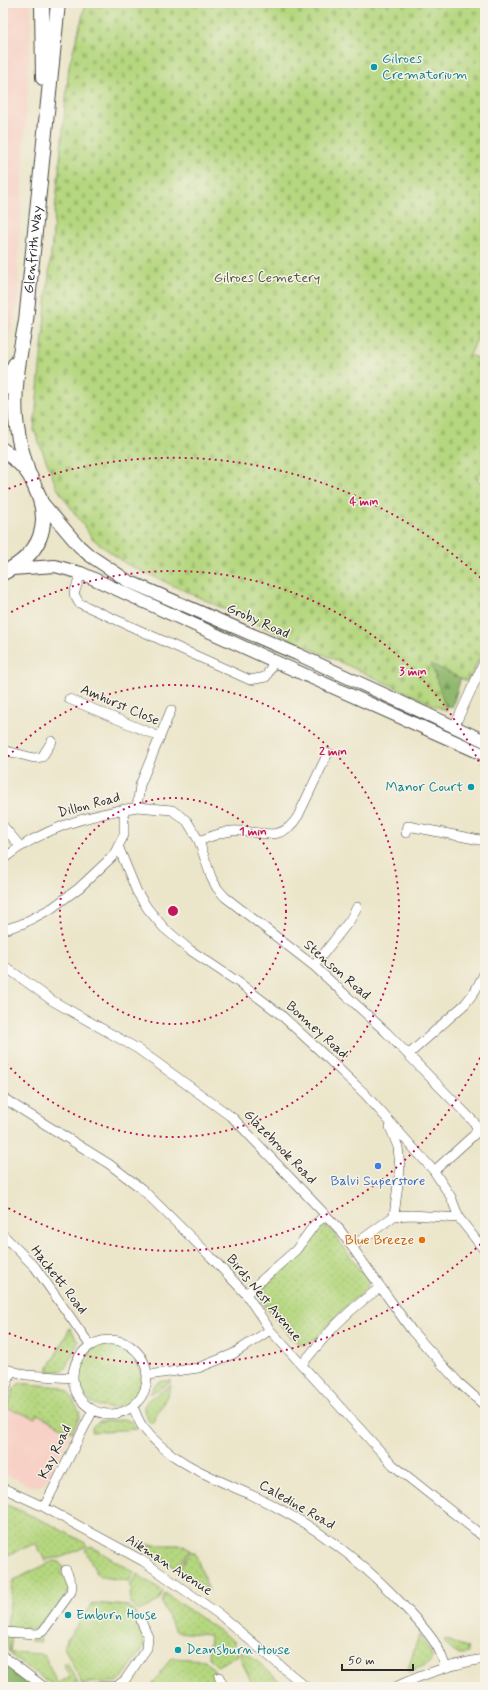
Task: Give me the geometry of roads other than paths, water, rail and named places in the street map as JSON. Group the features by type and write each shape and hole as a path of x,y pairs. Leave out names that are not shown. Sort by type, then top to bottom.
{"highway":[{"name":"Glenfrith Way","path":"42,3 44,143"},
{"name":"Glenfrith Way","path":"28,473 17,429 16,398 19,356 26,321 58,3"},
{"name":"Glenfrith Way","path":"3,389 19,356"},
{"path":"3,450 28,473 40,500 43,516 42,532 36,545 8,571"}],"main road":[{"name":"Groby Road","path":"40,500 79,546 89,555 128,581 304,658 485,741"},
{"path":"8,571 55,566 81,573 274,661 485,754"}],"street":[{"path":"81,573 74,594 79,603 250,680 266,677 274,661"},
{"path":"454,727 485,660"},
{"name":"Amhurst Close","path":"69,698 160,737"},
{"name":"Dillon Road","path":"3,859 20,846 50,830 91,816 137,807 140,785 171,710"},
{"path":"3,750 34,758 42,757 52,741"},
{"path":"199,841 223,832 231,831 280,834 287,830 294,824 328,753"},
{"name":"Stenson Road","path":"137,807 172,810 187,821 199,841 217,888 225,897 314,966 408,1055 476,1125 477,1132 434,1171"},
{"path":"3,930 22,924 52,908 90,879 113,856 124,835 124,809"},
{"path":"3,826 20,846"},
{"path":"406,833 408,826 485,841"},
{"name":"Bonney Road","path":"118,846 137,892 148,909 164,928 190,950 238,982 280,1014 365,1094 434,1171 451,1197 459,1218 485,1251"},
{"path":"314,966 350,920 357,907"},
{"name":"Glazebrook Road","path":"3,965 53,1001 138,1049 233,1118 326,1215 353,1246 412,1330 458,1382 485,1406"},
{"path":"408,1055 465,1004 475,991 485,972"},
{"name":"Birds Nest Avenue","path":"3,1098 109,1164 142,1189 246,1294 270,1330 393,1464 485,1538"},
{"path":"388,1120 398,1147 400,1168 394,1216"},
{"path":"246,1294 296,1250 315,1224 326,1215"},
{"path":"353,1246 394,1216 412,1215 459,1218"},
{"name":"Hackett Road","path":"3,1235 35,1267 90,1346"},
{"path":"302,1364 316,1350 324,1338 352,1311 381,1287"},
{"path":"148,1375 198,1368 233,1354 270,1330"},
{"path":"107,1340 124,1342 131,1346 140,1355 148,1375 146,1389 133,1407 118,1414 100,1413 92,1410 78,1397 74,1388 74,1368 77,1359 90,1346 107,1340"},
{"path":"3,1395 7,1370 26,1375 73,1378"},
{"name":"Caledine Road","path":"133,1407 141,1425 155,1441 171,1455 196,1469 277,1507 316,1529 350,1554 418,1621 436,1644 446,1668"},
{"name":"Kay Road","path":"44,1507 92,1410"},
{"name":"Aikman Avenue","path":"3,1488 44,1507 143,1561 220,1615 306,1687"},
{"path":"3,1632 38,1634 44,1631 71,1592 72,1585 66,1570"},
{"path":"85,1687 117,1686 125,1680 147,1648 148,1637 141,1621"},
{"path":"3,1656 44,1687"},
{"path":"395,1687 415,1678 446,1668 485,1659"},
{"path":"219,1677 224,1687"}],"place":[{"name":"Gilroes Crematorium","path":"374,67"},
{"name":"Manor Court","path":"471,787"},
{"name":"Balvi Superstore","path":"378,1166"},
{"name":"Blue Breeze","path":"422,1240"},
{"name":"Emburn House","path":"68,1615"},
{"name":"Deansburn House","path":"178,1650"}],"park label":[{"name":"Gilroes Cemetery","path":"267,278"}]}
